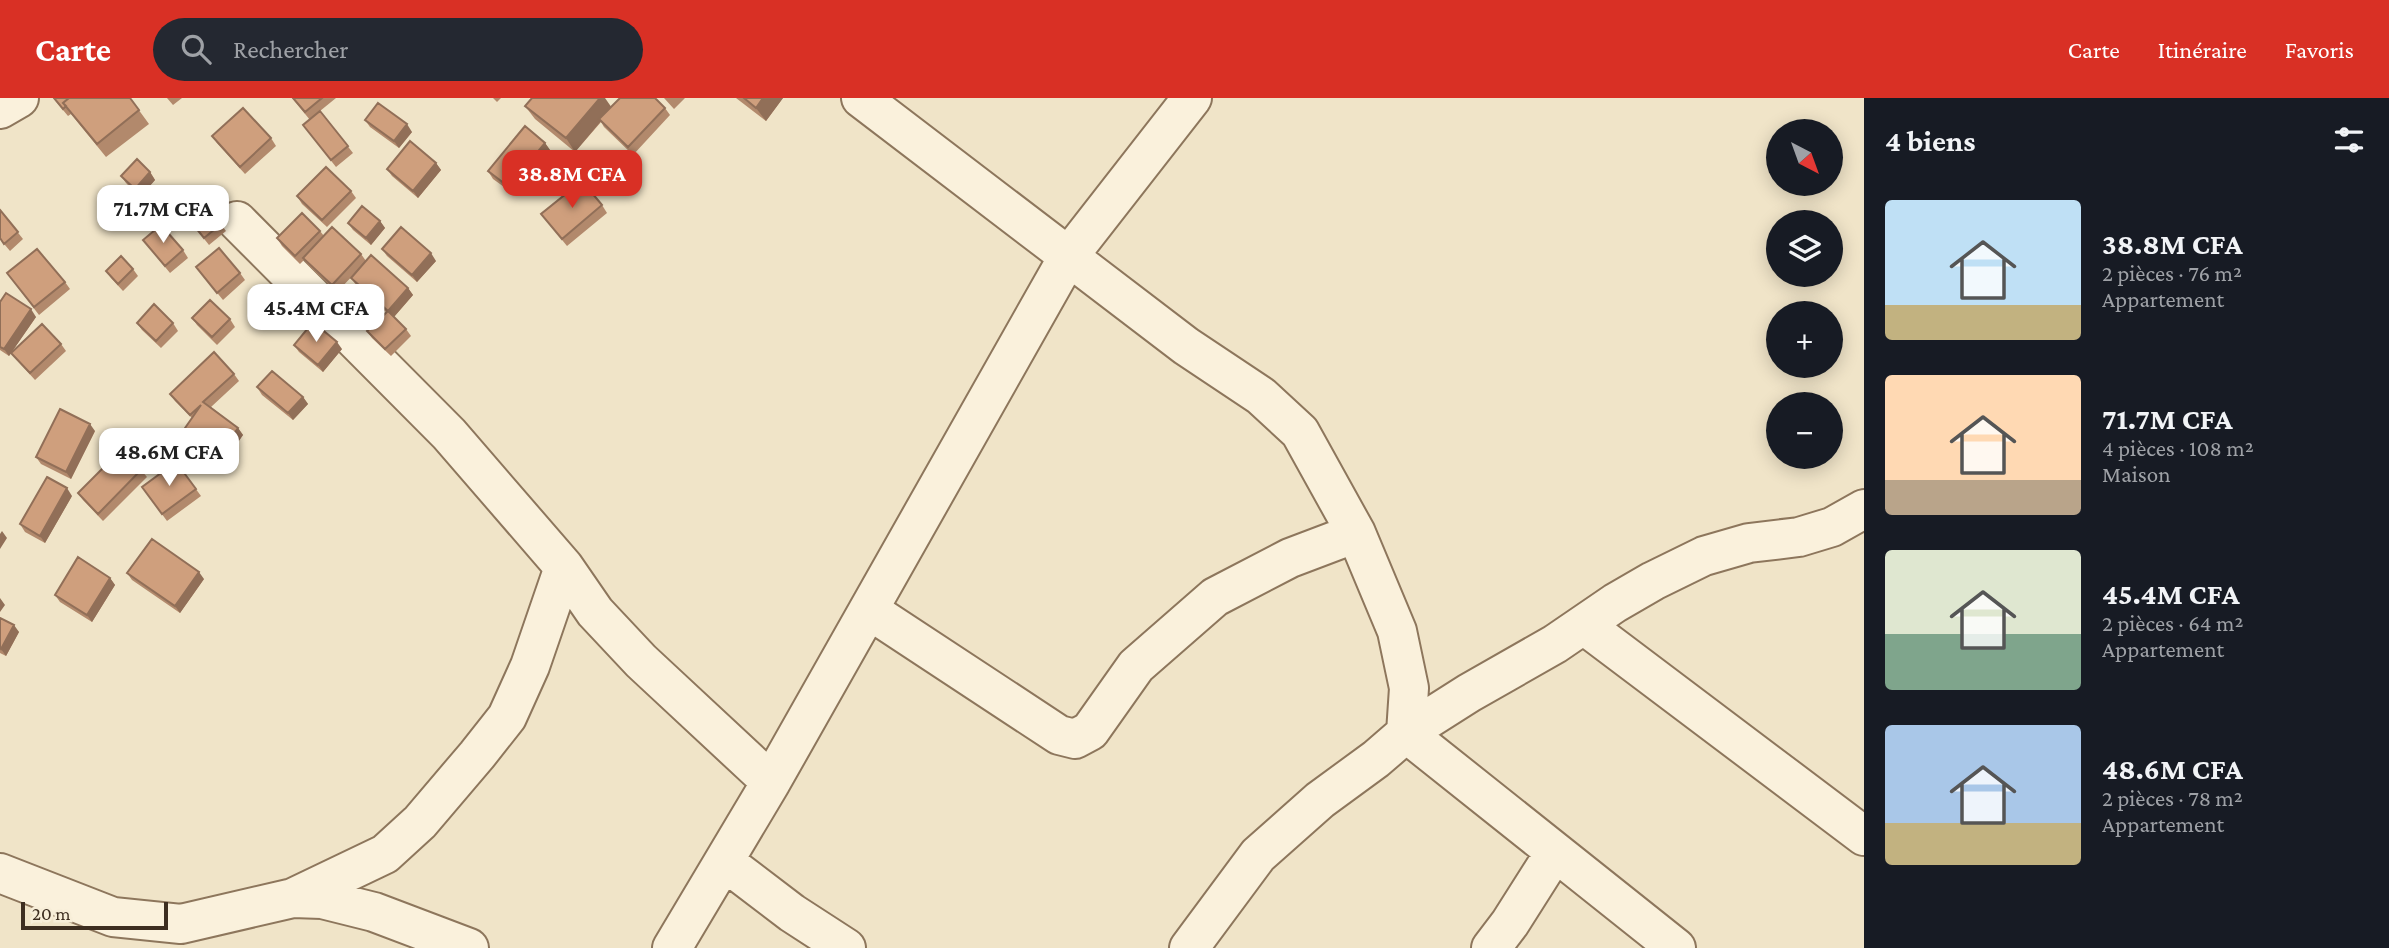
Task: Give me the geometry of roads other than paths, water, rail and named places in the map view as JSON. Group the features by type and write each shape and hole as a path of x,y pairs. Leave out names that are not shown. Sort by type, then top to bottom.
{"street":[{"path":"0,109 19,98"},
{"path":"861,98 1185,346 1261,396 1300,432 1356,533 1397,631 1409,688 1406,733"},
{"path":"672,948 771,782 1068,257 1192,98"},
{"path":"237,221 449,434 564,567 595,612 622,641 771,782"},
{"path":"1189,948 1258,855 1320,800 1406,733 1555,644 1653,581 1703,556 1749,543 1799,537 1832,527 1864,509"},
{"path":"869,610 1059,734 1074,738 1090,731 1136,666 1215,597 1290,558 1356,533"},
{"path":"0,873 113,917 172,936 293,898 385,854 420,822 507,717 526,676 564,567"},
{"path":"1584,625 1864,836"},
{"path":"1406,733 1676,948"},
{"path":"1491,948 1555,852"},
{"path":"725,862 792,913 846,948"},
{"path":"293,898 322,899 373,912 469,948"}]}
